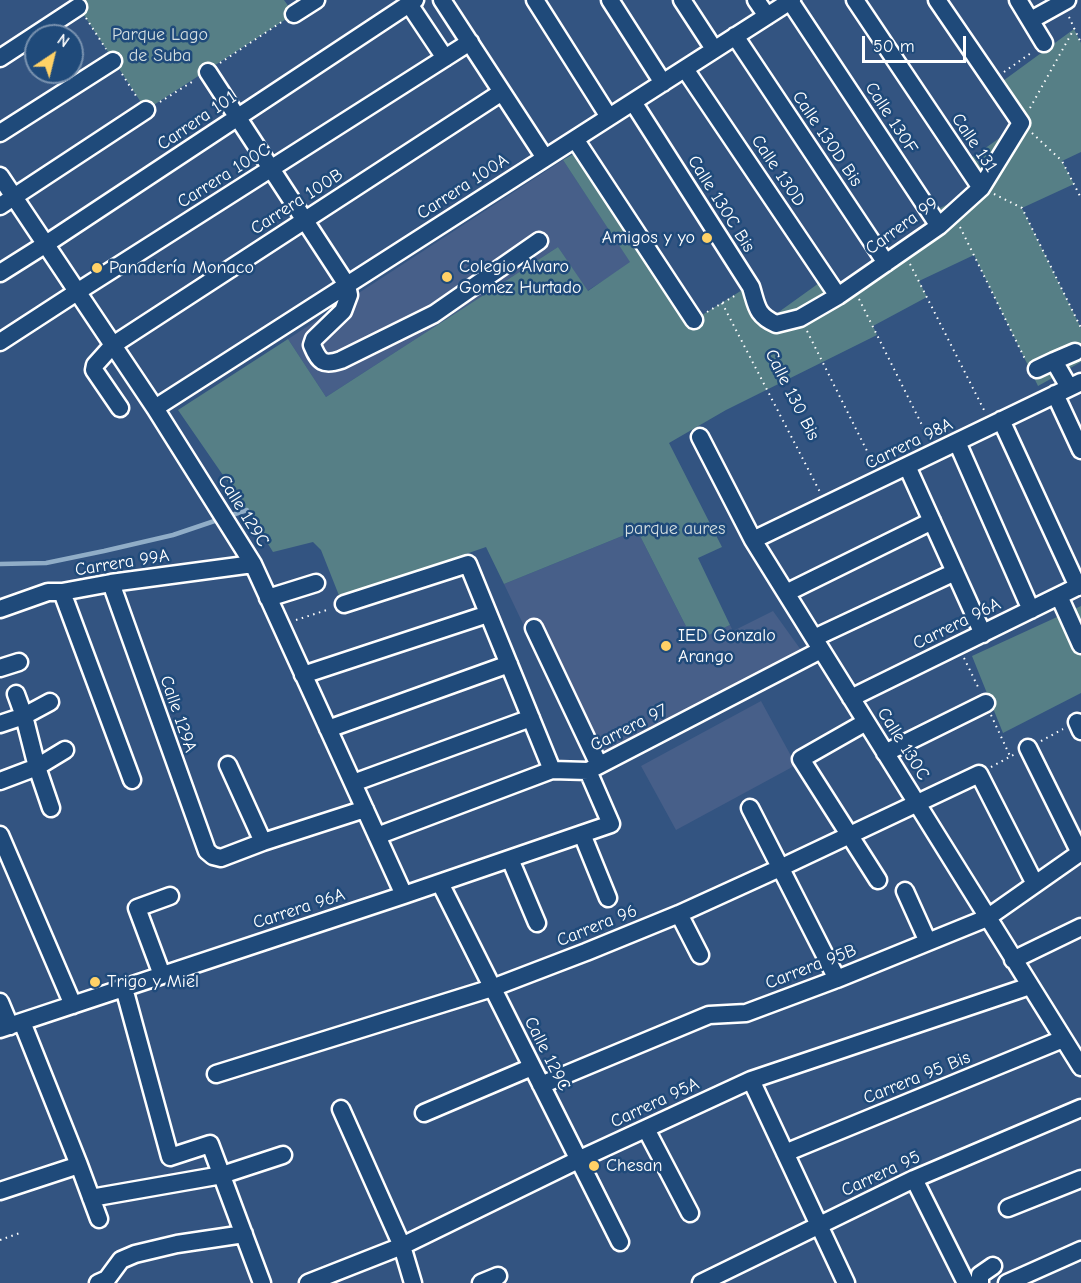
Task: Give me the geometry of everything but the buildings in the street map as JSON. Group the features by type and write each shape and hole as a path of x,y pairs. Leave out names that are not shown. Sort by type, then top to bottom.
{"street":[{"path":"294,14 316,0"},
{"path":"442,0 545,158"},
{"path":"535,0 609,117"},
{"path":"610,0 663,83"},
{"path":"682,0 714,49"},
{"path":"756,0 767,16"},
{"name":"Calle 131","path":"855,0 981,188"},
{"path":"937,0 1022,123"},
{"path":"1018,0 1044,43"},
{"name":"Carrera 100A","path":"155,408 791,1"},
{"name":"Calle 130F","path":"791,1 939,226"},
{"path":"412,2 445,58"},
{"name":"Carrera 101","path":"0,273 412,2"},
{"path":"1031,20 1065,2"},
{"path":"0,58 78,7"},
{"name":"Calle 130D Bis","path":"735,36 886,263"},
{"name":"Carrera 100C","path":"0,342 470,42"},
{"path":"0,133 113,61"},
{"name":"Calle 130D","path":"685,69 838,296"},
{"path":"208,72 347,285 349,295 343,311 314,339 312,345 317,356 325,362 330,364 341,360 434,314 539,241"},
{"name":"Carrera 100B","path":"120,408 94,369 113,345 502,92"},
{"name":"Calle 130C Bis","path":"633,102 751,287 759,313 764,319 776,324"},
{"path":"7,202 146,110"},
{"name":"Carrera 99","path":"776,324 800,318 838,296 939,226 981,188 1022,123"},
{"path":"575,139 694,320"},
{"name":"Calle 129C","path":"0,176 7,202 46,244 155,408 253,564 404,895"},
{"path":"1032,367 1075,352"},
{"path":"1054,361 1068,388 1081,450"},
{"name":"Carrera 98A","path":"753,540 1068,388"},
{"path":"996,423 1080,586"},
{"name":"Calle 130C","path":"700,437 753,540 1081,1067"},
{"path":"957,442 1031,610"},
{"path":"907,466 982,634"},
{"path":"786,593 932,521"},
{"name":"Carrera 99A","path":"0,609 48,592 62,592 253,564"},
{"path":"344,604 468,564 552,770"},
{"name":"Carrera 97","path":"377,836 552,770 593,768 818,644 955,572"},
{"name":"Calle 129A","path":"111,583 207,851 221,858 263,842"},
{"path":"268,598 316,583"},
{"name":"Carrera 96A","path":"851,698 1080,586"},
{"path":"62,592 132,780"},
{"path":"1059,596 1081,645"},
{"path":"303,675 488,614"},
{"path":"534,628 593,768"},
{"path":"0,668 19,662"},
{"path":"328,729 509,664"},
{"path":"16,693 51,808"},
{"path":"0,724 24,716 50,702"},
{"path":"885,753 986,703"},
{"path":"353,783 531,718"},
{"path":"866,722 801,759 878,880"},
{"path":"1028,748 1081,853"},
{"path":"0,781 37,767 65,750"},
{"path":"228,765 263,842 365,809"},
{"name":"Carrera 96A","path":"11,1026 611,824 593,768"},
{"name":"Carrera 96","path":"216,1074 492,988 586,952 679,914 979,774 1035,884"},
{"path":"750,808 837,979"},
{"path":"582,834 608,898"},
{"path":"0,836 72,1005"},
{"name":"Carrera 95B","path":"541,1085 709,1015 746,1013 987,918 1081,853"},
{"path":"510,859 537,923"},
{"name":"Calle 129C","path":"440,883 620,1242"},
{"path":"905,891 928,942"},
{"path":"162,975 137,908 170,896"},
{"path":"679,914 700,955"},
{"path":"1013,960 1081,927"},
{"name":"Carrera 95A","path":"318,1281 402,1246 578,1160 751,1080 1030,986"},
{"path":"124,988 171,1157 210,1144 262,1283"},
{"path":"0,1002 79,1165 99,1219"},
{"name":"Carrera 95 Bis","path":"785,1153 1063,1039"},
{"path":"424,1113 532,1067"},
{"path":"751,1080 846,1283"},
{"name":"Carrera 95","path":"701,1283 914,1179 1081,1108"},
{"path":"341,1109 402,1246 413,1283"},
{"path":"646,1129 690,1214"},
{"path":"91,1198 222,1175 283,1155"},
{"path":"0,1191 79,1165"},
{"path":"914,1179 966,1283"},
{"path":"1008,1208 1081,1179"},
{"path":"98,1283 106,1278 116,1277 121,1260 135,1254 177,1244 244,1234"},
{"path":"1007,1283 1081,1250"},
{"path":"980,1283 980,1275 993,1266"},
{"path":"481,1283 498,1276"}],"path":[{"path":"1065,2 1081,43"},
{"path":"1074,29 1022,123 1062,161 1081,198"},
{"path":"992,80 1044,43"},
{"name":"Calle 131","path":"981,188 1022,208 1081,328"},
{"path":"953,213 1032,367"},
{"path":"903,251 996,423"},
{"path":"853,286 936,452"},
{"path":"694,320 751,287"},
{"name":"Calle 130 Bis","path":"722,303 827,505"},
{"path":"800,318 881,479"},
{"path":"281,625 344,604"},
{"path":"0,1240 20,1233"}],"shaded area":[{"name":"Colegio Alvaro Gomez Hurtado","path":"563,160 631,263 587,291 558,247 326,397 288,339"},
{"name":"IED Gonzalo Arango","path":"637,530 694,642 730,625 733,631 773,611 801,650 588,760 504,584"},
{"name":"IED Gonzalo Arango","path":"761,701 796,765 676,830 641,766"}],"green space":[{"name":"Parque Lago de Suba","path":"74,0 284,0 294,14 146,110"},
{"name":"parque aures","path":"1074,29 1081,43 1081,152 1062,161 1074,184 1022,208 1081,328 1081,362 1038,386 974,255 919,281 927,297 873,326 877,335 726,410 669,443 722,547 698,558 730,625 694,642 637,530 504,584 486,547 340,598 321,550 313,542 273,552 178,410 288,339 326,397 558,247 588,291 630,262 563,160 582,149 694,320 755,282 769,319 826,278 837,296 938,227 930,213 980,188 964,163 1021,123 996,86"},
{"path":"1081,606 1081,693 1003,733 972,656"}],"waterway":[{"path":"0,564 46,563 104,551 173,535 247,510"}],"place":[{"name":"Amigos y yo","path":"707,238"},
{"name":"Panadería Monaco","path":"97,268"},
{"name":"Colegio Alvaro Gomez Hurtado","path":"447,277"},
{"name":"IED Gonzalo Arango","path":"666,646"},
{"name":"Trigo y Miel","path":"95,982"},
{"name":"Chesan","path":"594,1166"}]}
